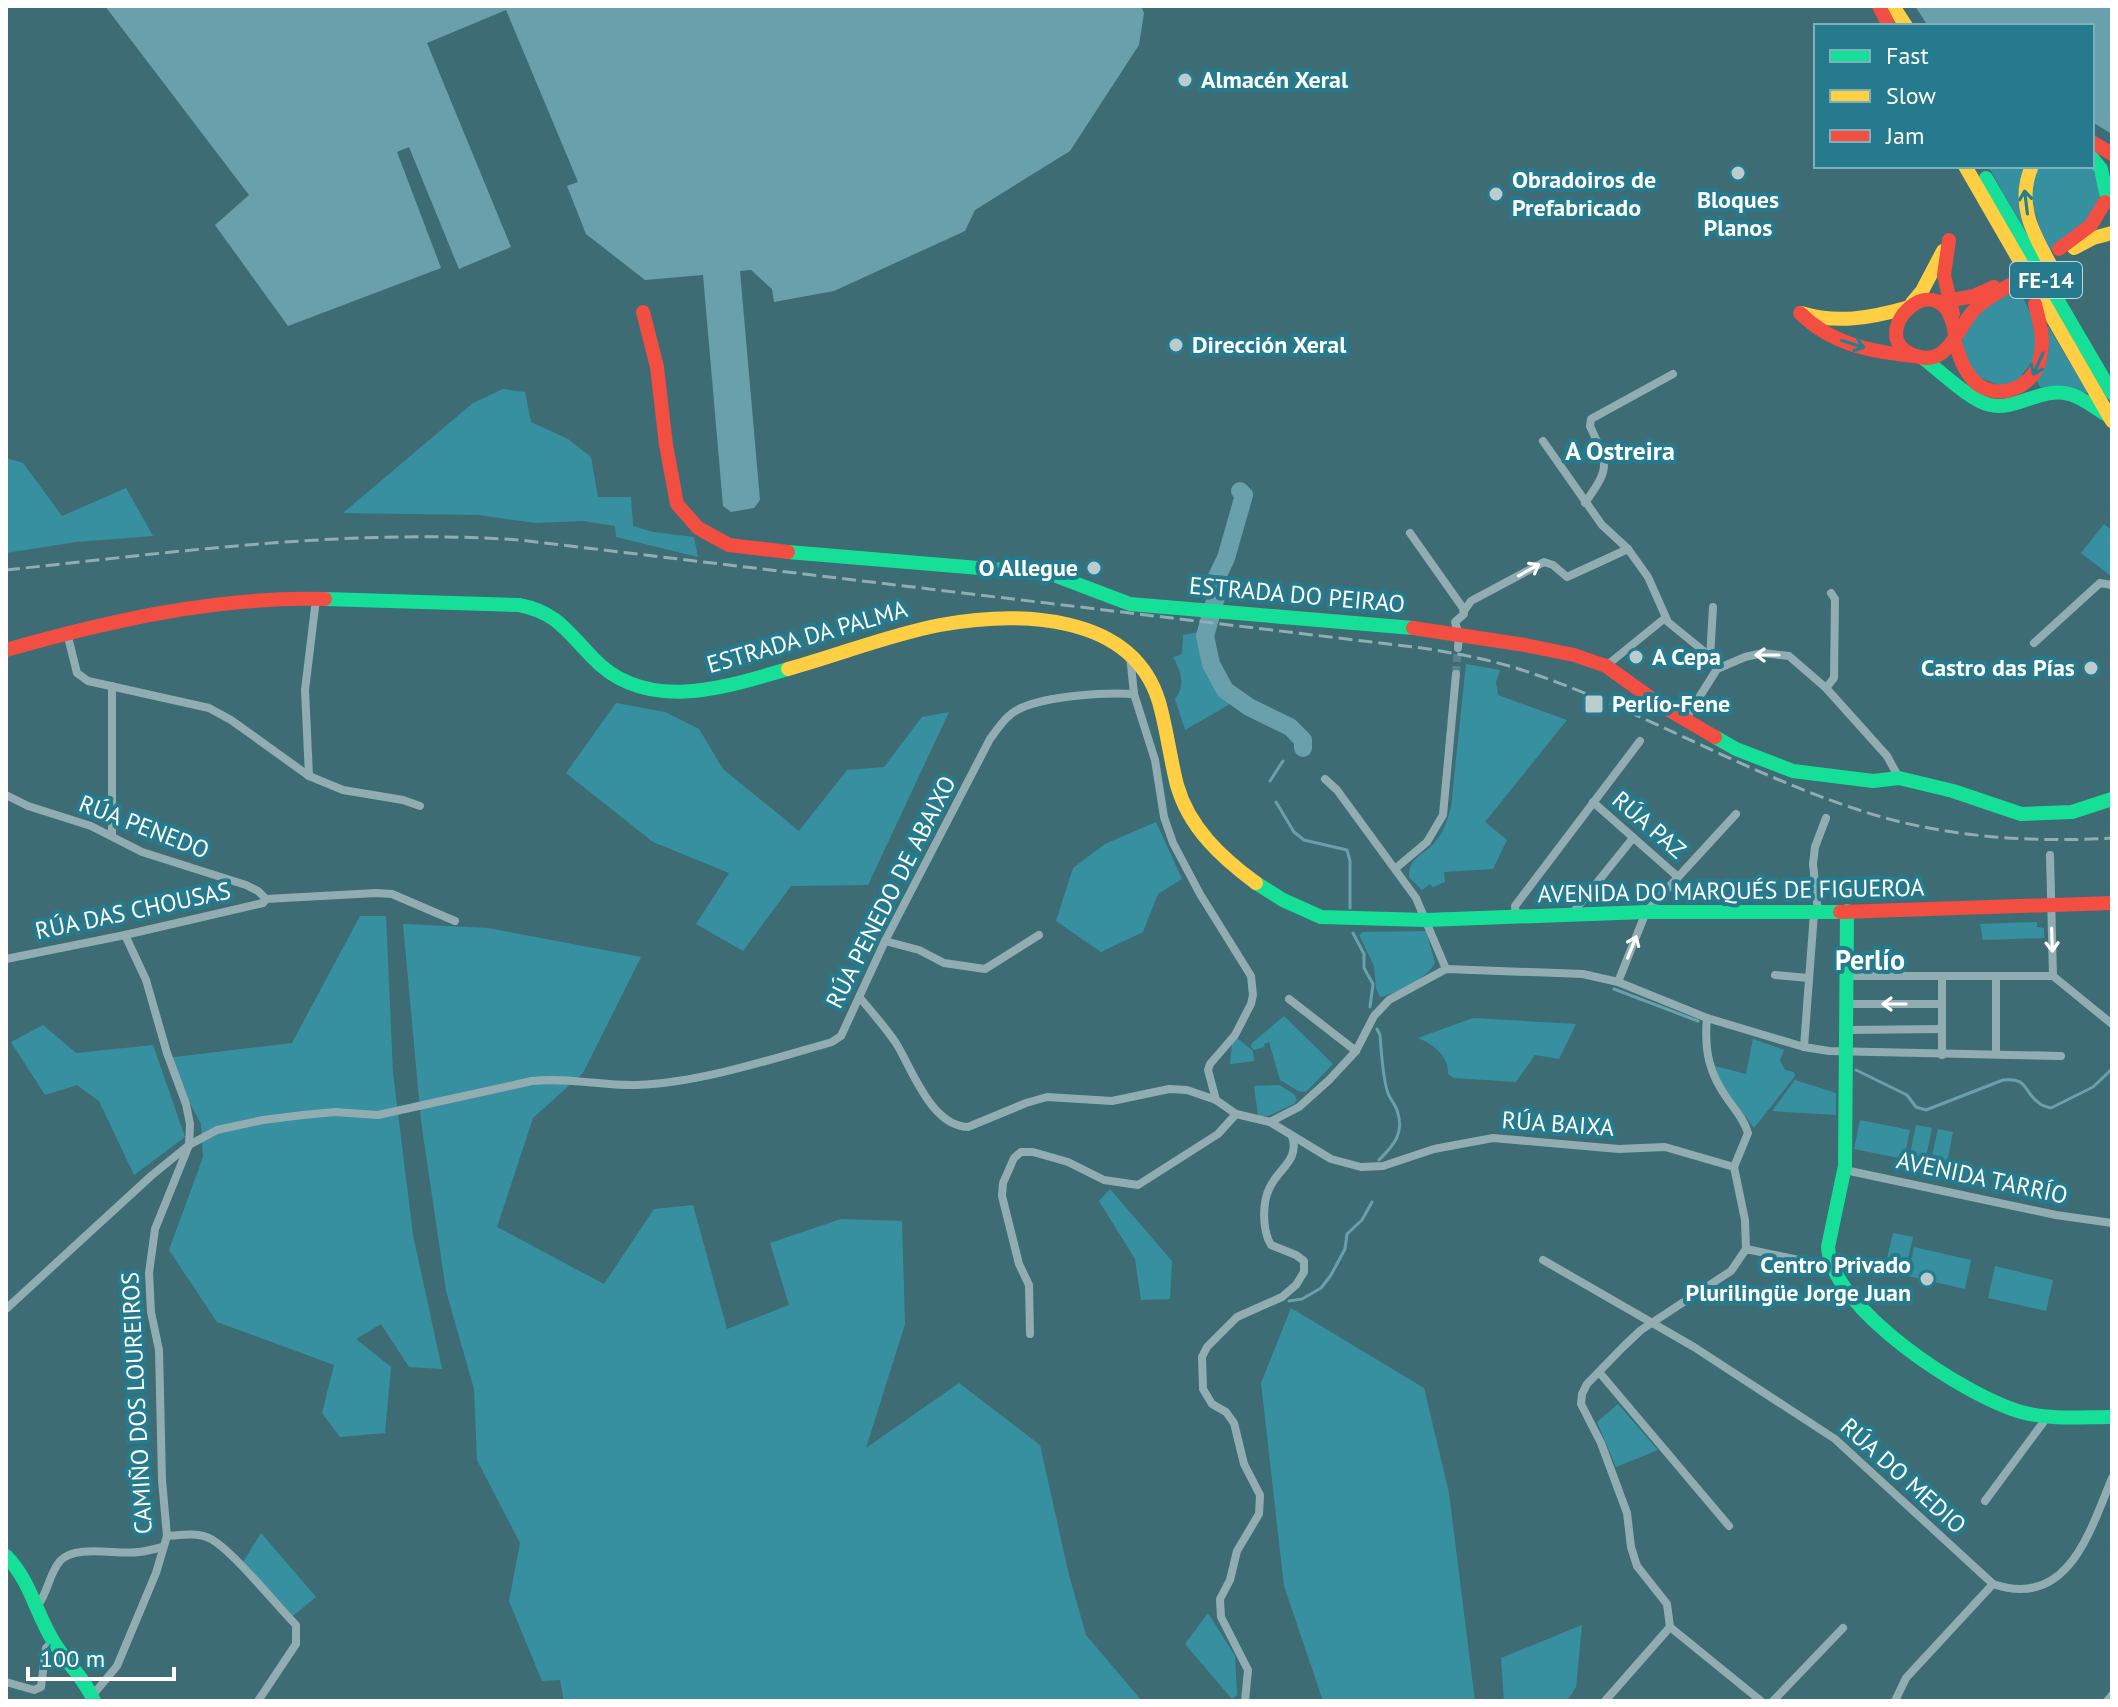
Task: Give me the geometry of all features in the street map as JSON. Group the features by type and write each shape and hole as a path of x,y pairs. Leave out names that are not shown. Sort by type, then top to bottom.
{"main road":[{"path":"1879,6 1888,24"},
{"path":"1892,6 1903,24"},
{"path":"2094,143 2112,154"},
{"path":"2094,160 2101,169 2108,196 2106,218 2112,231 2061,251 2091,225 2108,196"},
{"name":"FE-14","path":"1966,168 2111,419"},
{"name":"FE-14","path":"1980,168 2112,393"},
{"path":"2031,168 2026,176 2026,211 2087,351"},
{"path":"2021,264 2043,323 2045,345 2041,362 2032,378 2020,388 1995,391 1980,387 1963,373 1954,319 1945,302 1944,275 1949,240 1922,291 1900,315 1897,334 1906,351 1990,405 2003,405 2057,392 2071,394 2111,419"},
{"path":"2013,280 1974,311 1939,356 1919,358 1890,354 1836,339 1809,324 1800,313 1839,321 1869,320 1921,300 1945,302 1974,296 2013,280"},
{"name":"ESTRADA DO PEIRAO","path":"643,312 657,367 677,504 698,528 729,545 800,554 1051,574 1130,604 1387,624 1459,642 1574,655 1606,666 1685,720 1736,749 1793,771 1873,781 1899,778 1953,791 2021,814 2072,812 2112,799"},
{"name":"ESTRADA DA PALMA","path":"6,650 67,633 219,604 316,599 533,607 556,618 604,669 619,679 646,689 673,692 724,687 930,625 981,618 1032,619 1083,628 1129,650 1145,671 1157,696 1183,804 1207,843 1239,869 1308,913 1350,919"},
{"name":"AVENIDA DO MARQUÉS DE FIGUEROA","path":"1350,919 1516,918 1646,912 1816,912 2112,903"},
{"path":"1847,911 1845,1170 1827,1252 1832,1267 1846,1290 1887,1333 1959,1384 2001,1406 2034,1415 2112,1417"},
{"path":"6,1556 25,1579 53,1641 93,1699"}],"street":[{"path":"1585,503 1603,477 1606,460 1590,426 1591,419 1673,374"},
{"path":"1543,441 1585,503 1602,525 1628,549 1648,577 1665,618 1710,658 1717,669"},
{"path":"1410,533 1464,611"},
{"path":"1459,642 1455,622 1471,601 1544,562 1553,565 1567,577 1628,549"},
{"path":"2034,643 2100,583 2112,585"},
{"path":"1826,688 1834,678 1835,599 1831,593"},
{"path":"309,776 305,690 316,599"},
{"path":"1710,658 1713,607"},
{"path":"1606,666 1665,618"},
{"path":"67,633 77,673 88,681 209,708 231,720 309,776 343,790 403,800 420,806"},
{"path":"1129,650 1134,694 1155,760 1164,817 1173,843 1200,894 1251,976 1251,1004 1235,1035 1208,1070 1216,1100"},
{"path":"1685,720 1717,669 1763,653 1789,656 1826,688 1887,756 1899,778"},
{"path":"1396,868 1427,842 1443,815 1456,674"},
{"path":"112,686 112,836"},
{"name":"RÚA PENEDO DE ABAIXO","path":"6,1309 189,1145 217,1130 263,1120 335,1112 378,1115 550,1079 638,1085 744,1067 832,1042 841,1036 885,941 990,739 1001,724 1012,714 1031,705 1093,693 1134,694"},
{"path":"1516,918 1515,906 1640,741"},
{"path":"1325,779 1337,790 1416,898 1446,969"},
{"name":"RÚA PENEDO","path":"6,795 28,806 91,826 142,852 246,885 266,899"},
{"name":"RÚA PAZ","path":"1593,802 1678,877"},
{"path":"1618,982 1646,912 1736,814"},
{"path":"1804,1047 1816,912 1813,864 1815,847 1826,818"},
{"path":"1570,916 1633,838"},
{"path":"2050,855 2053,976"},
{"name":"RÚA DAS CHOUSAS","path":"6,959 125,935 263,903 266,899 384,893 455,921"},
{"path":"125,935 146,980 167,1053 186,1104 190,1124 189,1145"},
{"path":"885,941 919,950 944,963 985,969 1039,935"},
{"path":"1270,1122 1299,1107 1356,1051 1374,1016 1389,1000 1446,969 1583,974 1618,982 1707,1018 1804,1047 1847,1053 2061,1056"},
{"path":"1775,975 1809,978"},
{"path":"1847,976 2053,976 2112,1024"},
{"path":"1996,976 1996,1054"},
{"path":"1942,978 1942,1055"},
{"path":"860,998 896,1044 918,1087 948,1121 960,1127 968,1127 1047,1097 1112,1101 1169,1089 1187,1090 1216,1100 1236,1114 1218,1134 1138,1185 1104,1180 1068,1162 1033,1152 1021,1152 1014,1158 1003,1183 1002,1196 1019,1264 1029,1285 1030,1334"},
{"path":"1289,999 1356,1051"},
{"path":"1846,1004 1941,1004"},
{"path":"1707,1018 1704,1046 1711,1073 1744,1120 1748,1133 1734,1167 1745,1220 1746,1249 1731,1271 1624,1346 1587,1384 1581,1404 1601,1443 1627,1513 1637,1566 1667,1604 1670,1627 1761,1701"},
{"path":"1846,1030 1942,1029"},
{"name":"RÚA BAIXA","path":"1236,1114 1270,1122 1331,1159 1361,1167 1383,1166 1434,1149 1493,1138 1619,1149 1665,1147 1734,1167"},
{"path":"1245,1701 1248,1670 1221,1617 1220,1599 1230,1580 1237,1551 1259,1514 1260,1495 1244,1464 1234,1423 1226,1412 1207,1398 1201,1367 1207,1347 1237,1317 1282,1297 1296,1285 1304,1272 1304,1261 1271,1245 1265,1223 1269,1187 1292,1158 1295,1145 1291,1135"},
{"name":"CAMIÑO DOS LOUREIROS","path":"93,1699 117,1666 156,1573 167,1536 162,1480 159,1350 151,1312 149,1273 155,1229 189,1145"},
{"name":"AVENIDA TARRÍO","path":"1845,1170 2056,1215 2112,1223"},
{"path":"1746,1249 1832,1267"},
{"name":"RÚA DO MEDIO","path":"1543,1260 1694,1347 1844,1446 1993,1584"},
{"path":"1599,1372 1729,1526"},
{"path":"1985,1501 2048,1416"},
{"path":"1895,1701 1906,1678 1993,1584 2006,1588 2037,1588 2054,1580 2065,1570 2090,1530 2112,1478"},
{"path":"167,1536 195,1534 211,1539 296,1625 296,1644 258,1701"},
{"path":"38,1605 47,1594 57,1564 65,1556 78,1552 137,1552 163,1547"},
{"path":"1605,1701 1670,1627"},
{"path":"1773,1701 1843,1628"},
{"path":"6,1682 34,1690 41,1687 46,1648 53,1641"},
{"path":"2107,1701 2112,1695"}],"shaded area":[{"path":"105,6 1141,6 1144,13 1139,45 1070,151 975,210 965,231 834,291 774,302 772,289 751,270 740,271 760,500 754,508 731,512 723,506 703,275 645,280 586,234 567,186 578,182 506,10 427,43 511,247 459,269 409,147 397,152 441,268 288,326 215,225 249,195"},
{"path":"1915,6 2112,6 2112,134 2094,123 2094,24 1927,24"},
{"path":"1989,168 2025,168 2027,234"},
{"path":"2038,168 2092,168 2100,187 2099,200 2089,218 2074,234 2048,253 2029,194"},
{"path":"2017,285 2036,325 2035,358 2016,383 2000,386 1972,374 1962,344 1974,316"},
{"path":"2048,326 2088,393 2040,387 2037,381 2048,355"},
{"path":"503,389 525,392 531,422 568,439 591,457 598,497 631,497 633,526 694,537 698,557 616,537 615,526 583,521 536,523 478,515 343,513 473,403"},
{"path":"6,458 23,463 62,516 126,488 153,536 76,542 6,553"},
{"path":"2104,524 2112,530 2112,577 2081,553"},
{"path":"1199,632 1210,675 1232,703 1185,730 1175,699 1181,678 1173,657 1182,654 1183,635"},
{"path":"1466,664 1500,670 1496,682 1498,695 1567,720 1485,822 1507,840 1493,869 1444,872 1445,882 1433,887 1430,884 1422,890 1409,877 1410,870 1414,861 1441,834 1447,822"},
{"path":"616,703 665,712 699,729 723,769 799,831 847,770 884,767 922,717 949,712 868,885 791,886 743,951 696,924 729,873 653,842 566,773"},
{"path":"1156,822 1182,879 1158,894 1143,932 1101,952 1056,921 1073,868 1105,844"},
{"path":"360,916 386,916 393,1073 413,1235 442,1369 409,1367 381,1324 356,1339 391,1367 385,1433 340,1437 322,1413 334,1365 217,1322 169,1250 203,1157 201,1124 166,1058 292,1043"},
{"path":"2037,922 2037,927 2044,928 2044,938 1983,940 1980,924"},
{"path":"403,924 488,928 641,957 583,1073 533,1118 497,1227 604,1284 654,1209 693,1205 727,1329 789,1305 770,1243 841,1219 902,1221 905,1324 866,1448 959,1383 1040,1445 1069,1575 1086,1635 1142,1701 564,1701 560,1680 542,1681 509,1601 520,1543 477,1460 474,1389 446,1291 421,1121"},
{"path":"1426,931 1435,963 1431,969 1410,985 1380,997 1374,966 1359,935 1362,932"},
{"path":"1284,1016 1333,1064 1306,1092 1298,1091 1280,1080 1269,1042 1264,1044 1265,1047 1254,1050 1251,1047"},
{"path":"1473,1018 1576,1024 1559,1059 1535,1055 1516,1082 1454,1078 1448,1074 1446,1062 1439,1052 1418,1038"},
{"path":"43,1025 76,1053 153,1045 185,1137 134,1175 99,1101 77,1085 45,1095 11,1042"},
{"path":"1237,1038 1253,1051 1254,1061 1230,1064 1232,1043"},
{"path":"1753,1039 1784,1050 1780,1060 1785,1070 1794,1072 1795,1076 1754,1128 1721,1083 1715,1066 1746,1074"},
{"path":"1795,1080 1836,1093 1836,1115 1772,1111"},
{"path":"1279,1085 1294,1094 1297,1100 1268,1116 1258,1116 1254,1086"},
{"path":"1860,1120 1910,1130 1904,1159 1854,1149"},
{"path":"1916,1125 1932,1128 1925,1162 1909,1159"},
{"path":"1938,1129 1953,1132 1946,1167 1930,1164"},
{"path":"1110,1189 1172,1261 1170,1299 1141,1300 1135,1259 1099,1201"},
{"path":"1893,1233 1913,1237 1905,1272 1885,1267"},
{"path":"1914,1247 1971,1260 1965,1289 1908,1276"},
{"path":"1995,1266 2053,1280 2046,1311 1988,1298"},
{"path":"1291,1308 1424,1388 1449,1493 1475,1701 1323,1701 1284,1586 1261,1383"},
{"path":"1618,1404 1658,1450 1616,1467 1597,1422"},
{"path":"261,1533 316,1597 293,1616 243,1562"},
{"path":"1208,1613 1235,1656 1237,1695 1232,1699 1185,1644"},
{"path":"1582,1625 1576,1687 1567,1701 1504,1701 1501,1658"}],"waterway":[{"path":"1240,491 1244,495 1226,558 1214,583 1216,597 1205,636 1211,664 1225,690 1249,707 1290,727 1303,740 1303,748"},
{"path":"1270,781 1283,761"},
{"path":"1276,802 1294,832 1304,840 1347,850 1350,861 1350,908"},
{"path":"1353,933 1364,954 1364,968 1373,984 1370,1007"},
{"path":"1614,989 1698,1021"},
{"path":"1377,1029 1386,1087 1400,1125 1393,1144 1379,1160"},
{"path":"1856,1070 1907,1095 1916,1107 1926,1110 2003,1080 2022,1083 2034,1099 2051,1108 2093,1087 2112,1069"},
{"path":"1289,1301 1302,1299 1321,1288 1345,1249 1347,1234 1362,1220 1372,1202"}],"tunnel":[{"path":"1456,674 1458,648"}],"railway":[{"path":"6,570 198,549 327,539 456,537 520,540 1422,648 1479,658 1534,674 1616,706 1777,779 1890,819 1984,836 2048,840 2112,838"}],"traffic: fast":[{"path":"2094,160 2101,169 2107,197"},
{"path":"1986,178 2112,393"},
{"path":"1924,359 1965,392 1990,405 2010,405 2059,392 2079,398 2107,415"},
{"path":"788,552 1051,574 1130,604 1413,628"},
{"path":"325,599 519,605 532,608 560,624 613,675 636,686 660,691 711,689 788,669"},
{"path":"1715,737 1736,749 1793,771 1873,781 1899,778 1953,791 2021,814 2072,812 2112,799"},
{"path":"1256,883 1283,900 1321,917 1426,920 1646,912 1840,912"},
{"path":"1847,911 1845,1166 1828,1247 1835,1271 1852,1297 1876,1322 1905,1347 1968,1388 1997,1403 2032,1415 2112,1417"},
{"path":"6,1556 22,1576 48,1633 94,1701"}],"traffic: slow":[{"path":"1893,6 1905,24"},
{"path":"1966,168 2112,421"},
{"path":"2031,168 2026,192 2028,216 2050,264"},
{"path":"2074,248 2112,233"},
{"path":"1912,303 1922,291 1943,251"},
{"path":"1801,313 1828,318 1854,318 1906,308"},
{"path":"788,669 901,634 970,621 1036,619 1068,624 1098,634 1124,650 1145,672 1159,702 1182,801 1198,828 1219,852 1256,883"}],"traffic: jam":[{"path":"1879,6 1888,24"},
{"path":"2094,143 2112,154"},
{"path":"2059,249 2091,225 2105,202"},
{"path":"1949,240 1944,275 1953,314"},
{"path":"1955,335 1948,312 1936,301 1923,301 1910,308 1900,319 1896,333 1901,346 1916,356 1936,356 1951,344 1978,306 2015,282"},
{"path":"1941,302 1974,296 1994,287"},
{"path":"1954,339 1965,368 1976,383 1995,391 2014,389 2031,377 2040,359 2042,338 2035,304"},
{"path":"643,312 657,367 677,504 698,528 729,545 788,552"},
{"path":"1800,313 1812,324 1852,345 1914,356"},
{"path":"6,650 164,612 244,602 325,599"},
{"path":"1413,628 1525,645 1574,655 1606,666 1662,706 1715,737"},
{"path":"1840,912 2112,903"}],"place":[{"name":"Almacén Xeral","path":"1185,80"},
{"name":"Bloques Planos","path":"1738,173"},
{"name":"Obradoiros de Prefabricado","path":"1496,194"},
{"name":"Dirección Xeral","path":"1176,345"},
{"name":"O Allegue","path":"1094,568"},
{"name":"A Cepa","path":"1636,657"},
{"name":"Castro das Pías","path":"2091,668"},
{"name":"Perlío-Fene","path":"1594,704"},
{"name":"Centro Privado Plurilingüe Jorge Juan","path":"1927,1279"}],"district":[{"name":"A Ostreira","path":"1620,451"},
{"name":"Perlío","path":"1870,960"}]}
